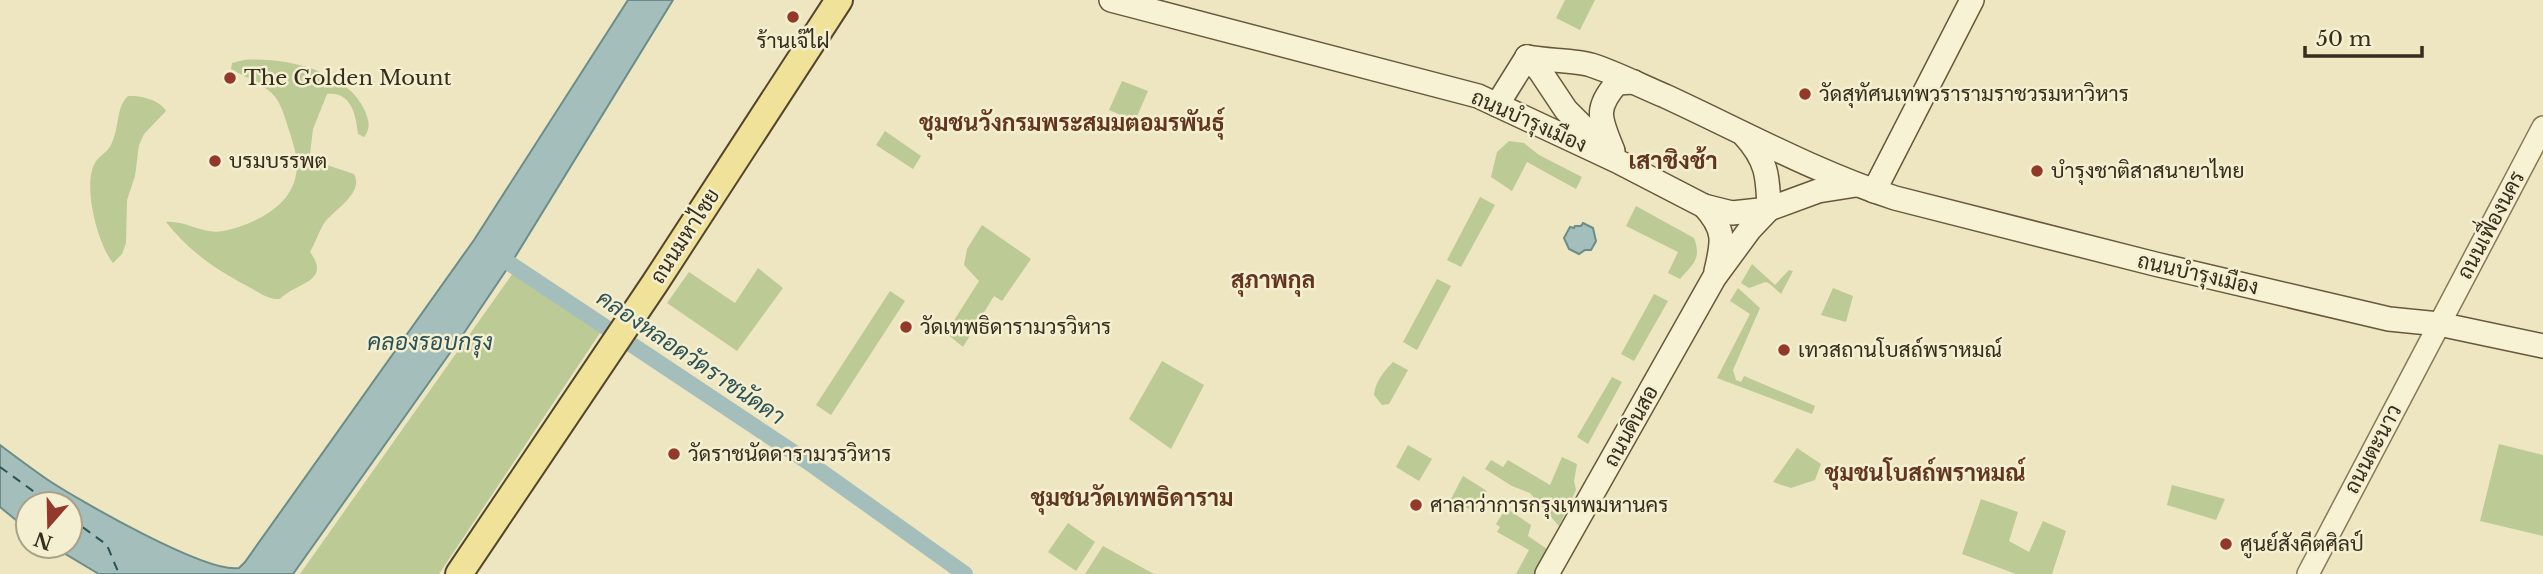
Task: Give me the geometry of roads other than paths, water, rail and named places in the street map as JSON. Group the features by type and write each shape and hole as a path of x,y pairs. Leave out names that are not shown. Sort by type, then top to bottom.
{"main road":[{"name":"ถนนมหาไชย","path":"458,574 620,334 839,0"},
{"name":"ถนนบำรุงเมือง","path":"1111,0 1474,95 1616,161 1703,206 1731,214 1769,209 1818,191 1865,188"},
{"path":"1865,188 1972,0"},
{"name":"ถนนบำรุงเมือง","path":"1527,57 1549,62 1588,64 1741,131 1808,165 1865,188 2155,264 2395,321 2439,324 2543,346"},
{"path":"1497,105 1527,57 1540,71 1566,110 1616,161"},
{"path":"1616,161 1599,116 1604,97 1617,83 1633,82"},
{"path":"1741,131 1764,162 1768,177 1769,209"},
{"name":"ถนนดินสอ","path":"1703,206 1717,220 1722,234 1714,278"},
{"name":"ถนนดินสอ","path":"1547,574 1714,278 1769,209"}],"street":[{"name":"ถนนเฟื่องนคร","path":"2439,324 2543,127"},
{"name":"ถนนตะนาว","path":"2308,574 2439,324"}],"water":[{"name":"คลองรอบกรุง","path":"628,0 673,0 515,257 293,574 99,574 76,560 84,560 84,502 200,560 223,567 239,568 474,240"},
{"path":"1583,223 1593,228 1596,241 1591,250 1579,254 1569,249 1564,238 1570,227 1581,226"},
{"name":"คลองรอบกรุง","path":"0,445 64,490 14,490 14,518 0,507"}],"waterway":[{"name":"คลองหลอดวัดราชนัดดา","path":"494,253 808,462 965,574"}],"place":[{"name":"ร้านเจ๊ไฝ","path":"793,17"},
{"name":"The Golden Mount","path":"230,78"},
{"name":"วัดสุทัศนเทพวรารามราชวรมหาวิหาร","path":"1805,94"},
{"name":"บรมบรรพต","path":"215,161"},
{"name":"บำรุงชาติสาสนายาไทย","path":"2037,171"},
{"name":"วัดเทพธิดารามวรวิหาร","path":"906,327"},
{"name":"เทวสถานโบสถ์พราหมณ์","path":"1784,350"},
{"name":"วัดราชนัดดารามวรวิหาร","path":"674,454"},
{"name":"ศาลาว่าการกรุงเทพมหานคร","path":"1416,505"},
{"name":"ศูนย์สังคีตศิลป์","path":"2226,544"}],"district":[{"name":"ชุมชนวังกรมพระสมมตอมรพันธุ์","path":"1072,123"},
{"name":"เสาชิงช้า","path":"1673,160"},
{"name":"สุภาพกุล","path":"1273,280"},
{"name":"ชุมชนโบสถ์พราหมณ์","path":"1925,473"},
{"name":"ชุมชนวัดเทพธิดาราม","path":"1132,498"}]}
